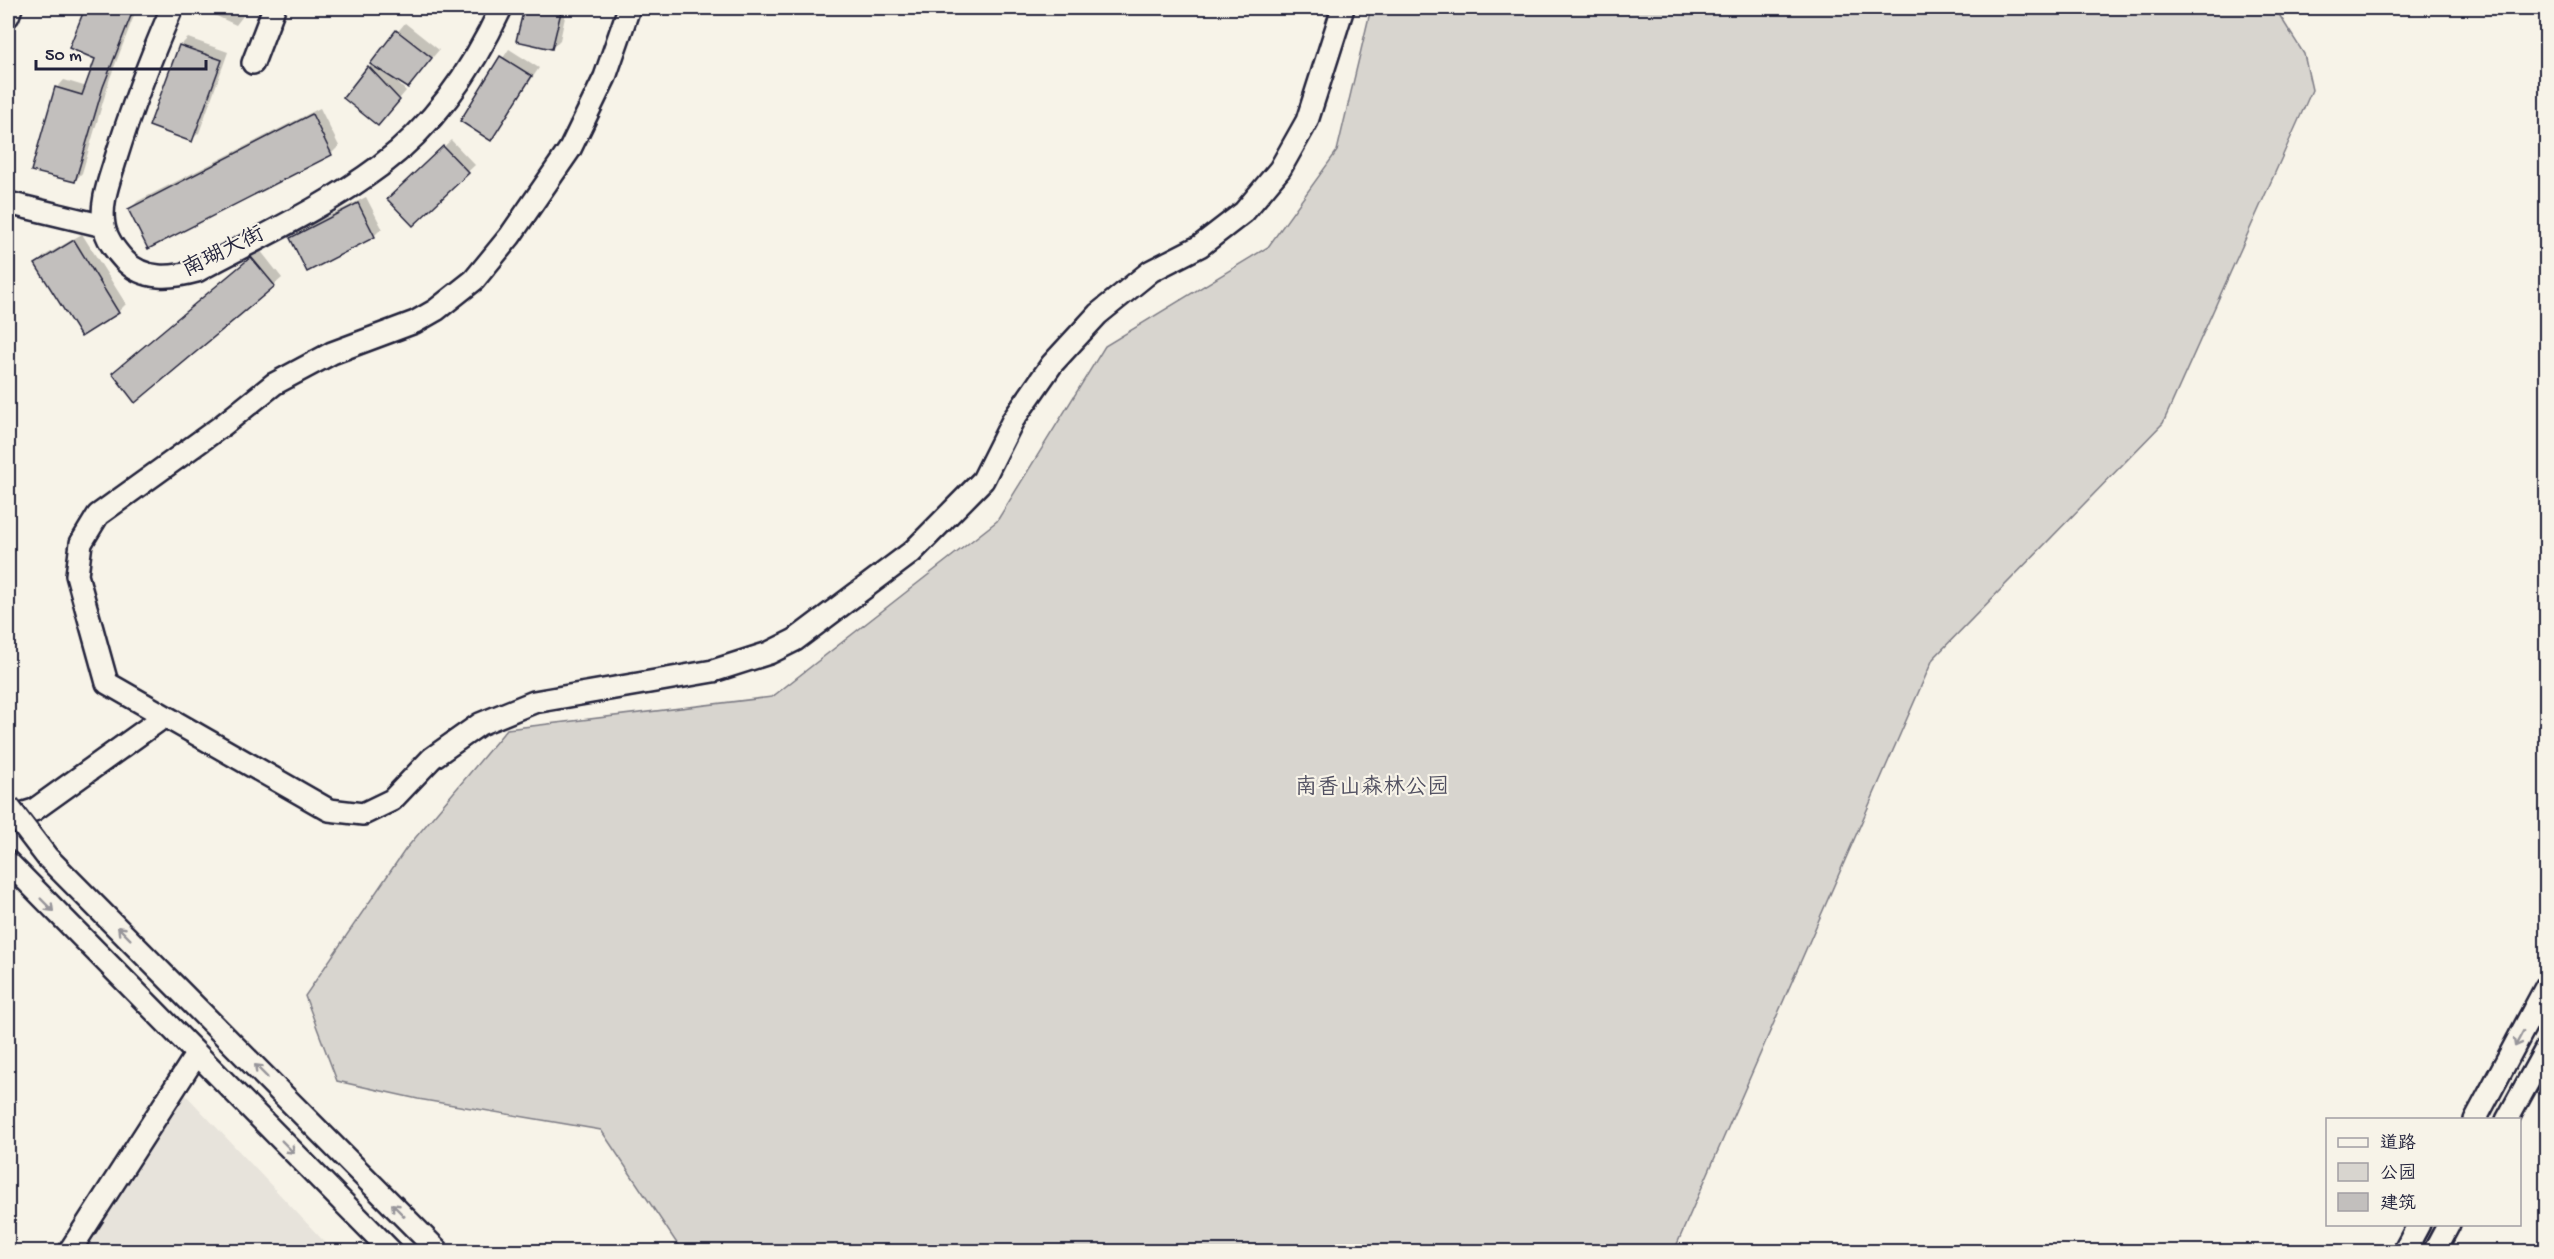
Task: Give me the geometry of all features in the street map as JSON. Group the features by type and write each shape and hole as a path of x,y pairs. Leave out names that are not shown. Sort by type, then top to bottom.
{"street":[{"path":"8,16 11,8"},
{"name":"南瑚大街","path":"172,8 136,92 104,202 104,225 113,248 129,265 150,275 174,278 207,266 334,195 380,166 420,130 455,89 484,44 501,8"},
{"path":"253,63 274,8"},
{"path":"629,8 605,77 570,149 510,236 474,280 446,303 416,322 332,353 274,384 223,425 98,515 81,543 77,575 107,683 329,810 363,814 392,800 432,758 480,724 534,702 713,671 752,660 795,640 912,552 983,480 1013,420 1052,364 1098,314 1151,272 1200,246 1244,212 1280,169 1308,121 1343,8"},
{"path":"8,203 104,225"},
{"path":"8,818 34,810 165,716"},
{"path":"8,806 47,857 439,1251"},
{"path":"8,862 392,1251"},
{"path":"2476,1118 2547,987"},
{"path":"2508,1118 2547,1049"},
{"path":"69,1251 196,1055"},
{"path":"2404,1251 2418,1226"},
{"path":"2434,1251 2448,1226"}],"shaded area":[{"path":"185,1094 333,1251 83,1251"}],"green space":[{"name":"南香山森林公园","path":"1371,8 2275,8 2304,54 2312,90 2163,423 1933,659 1674,1251 682,1251 601,1130 418,1099 337,1081 305,996 405,850 507,729 772,697 997,521 1105,346 1268,247 1337,151"}],"building":[{"path":"85,8 134,8 103,87 75,182 31,171 55,87 82,95 95,59 69,48"},
{"path":"524,8 562,8 552,49 516,41"},
{"path":"396,30 432,58 408,88 370,64"},
{"path":"179,45 222,60 192,142 149,126"},
{"path":"500,56 532,76 491,141 460,121"},
{"path":"368,66 400,100 378,126 343,98"},
{"path":"312,114 332,155 148,249 128,209"},
{"path":"443,146 469,173 413,226 387,199"},
{"path":"358,203 375,237 307,272 290,238"},
{"path":"74,240 119,313 81,337 35,264"},
{"path":"251,257 275,286 135,403 112,373"}]}
